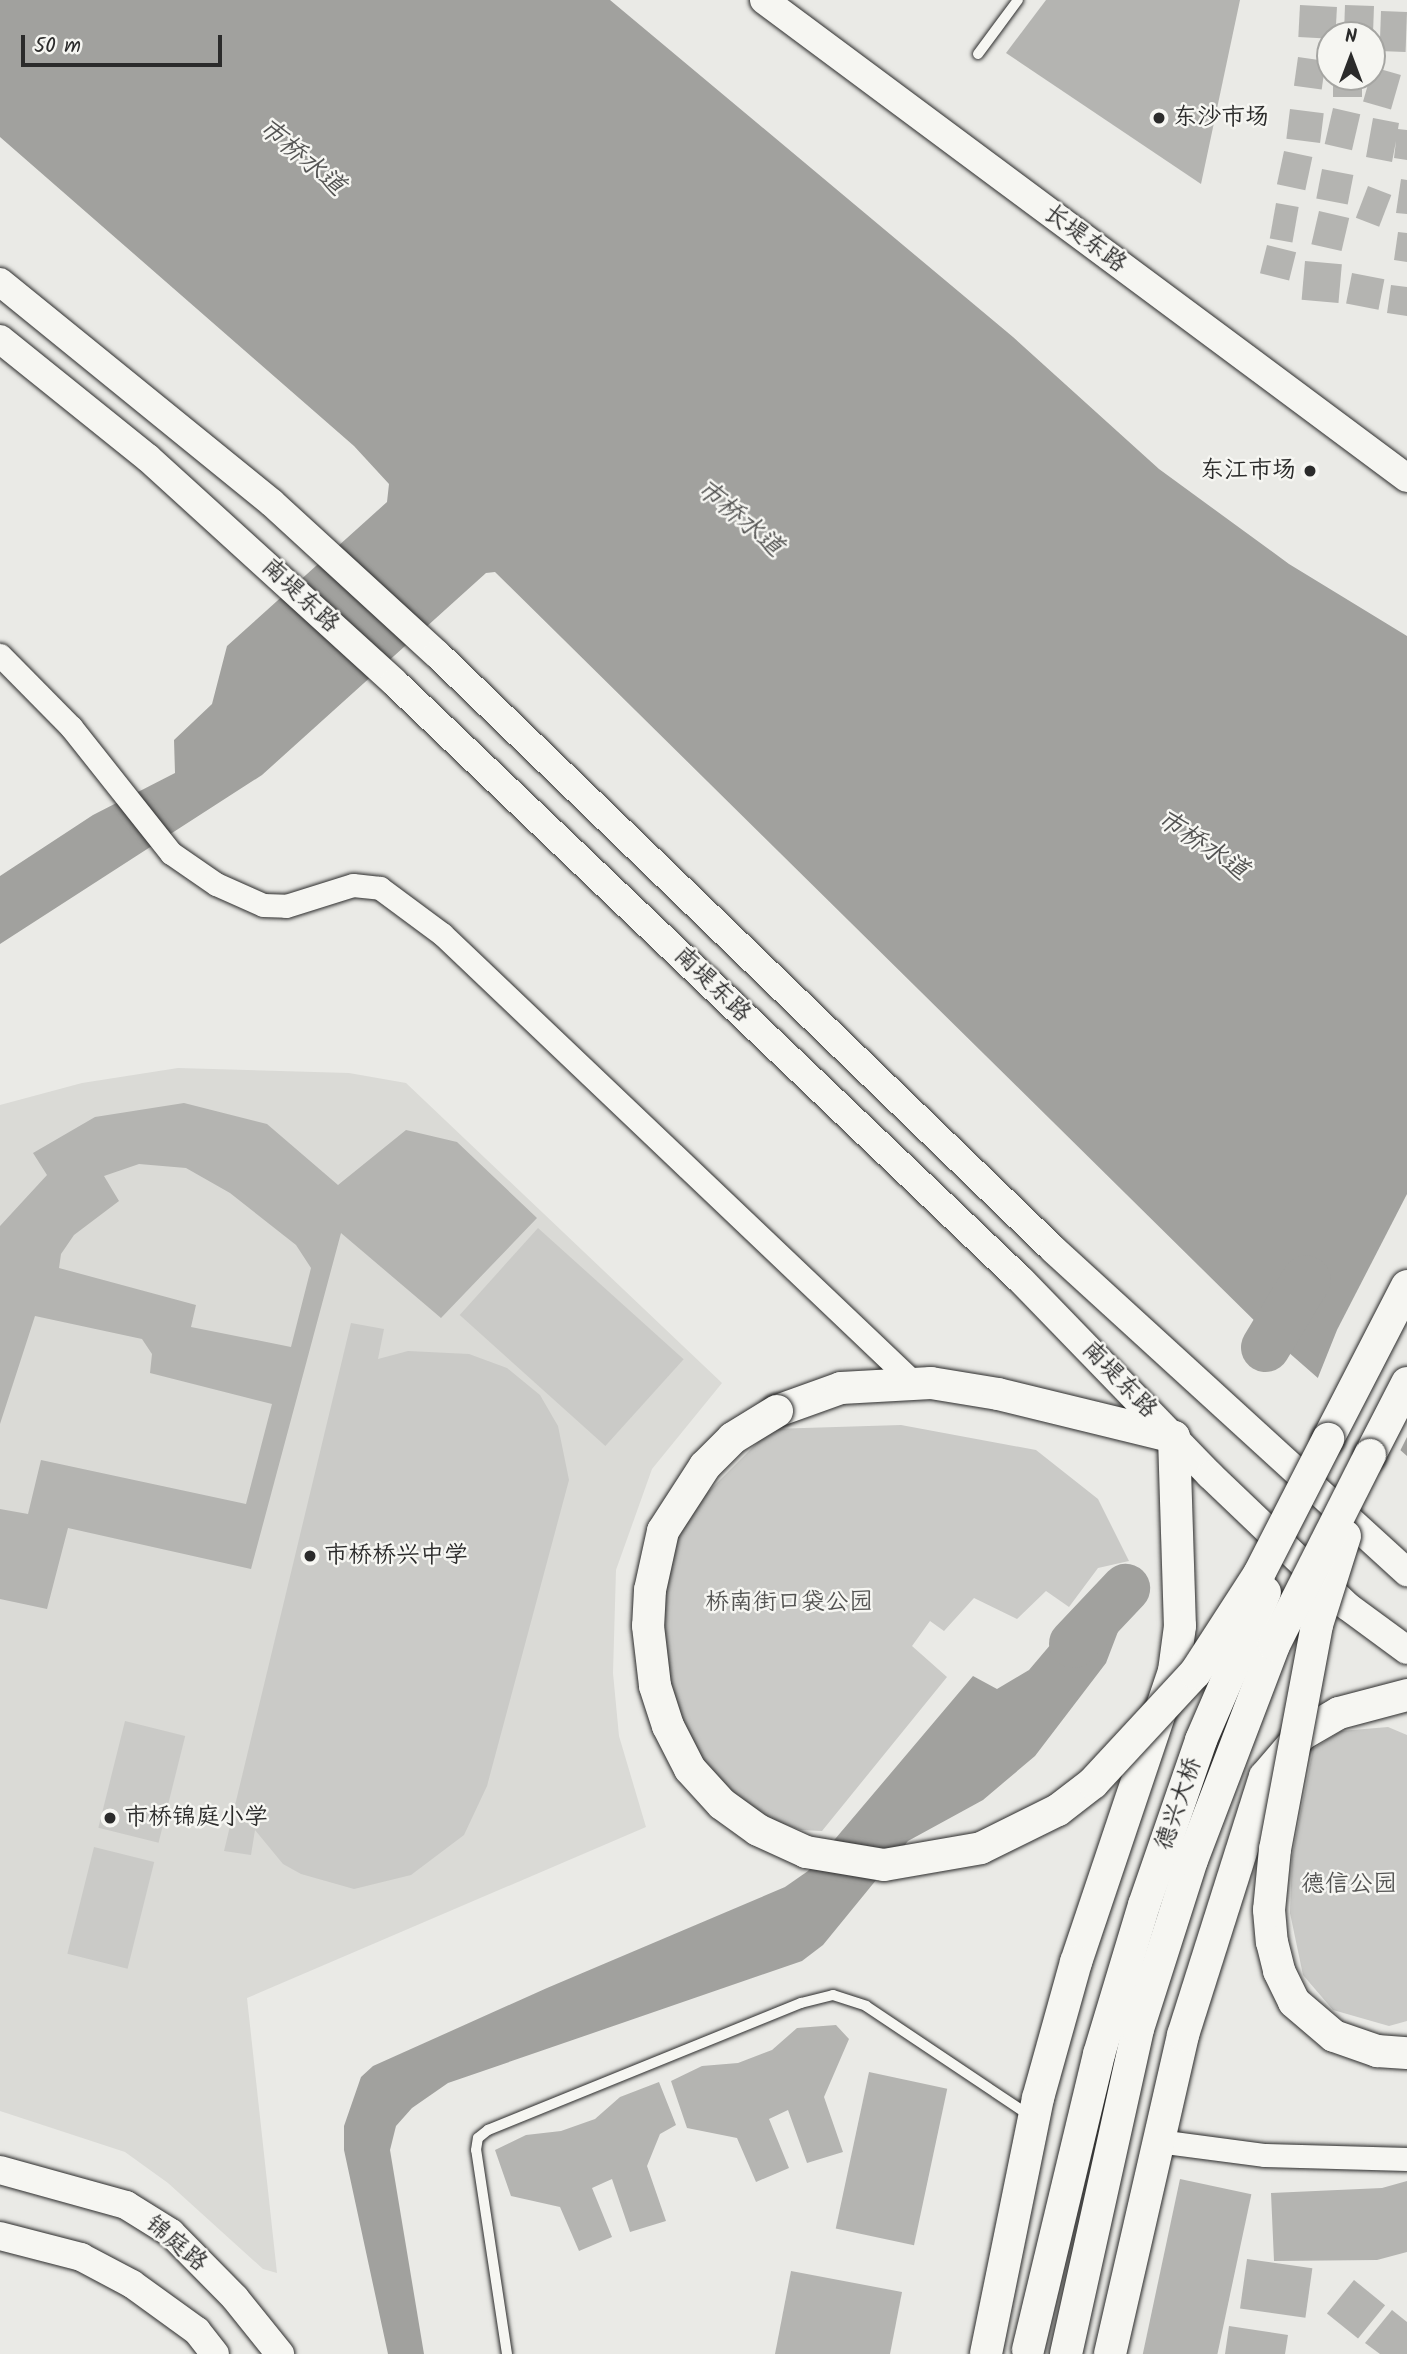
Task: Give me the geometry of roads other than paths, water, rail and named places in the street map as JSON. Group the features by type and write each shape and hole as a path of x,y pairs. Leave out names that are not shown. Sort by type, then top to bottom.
{"main road":[{"name":"德兴大桥","path":"1028,2352 1098,2054 1144,1905 1201,1740 1328,1439 1407,1286"},
{"path":"986,2354 1034,2118 1076,1962 1174,1671 1180,1626 1174,1437 998,1394 914,1383 841,1388 777,1411 733,1438 705,1466 663,1531 649,1602 655,1686 667,1726 690,1769 722,1804 758,1830 806,1852 884,1865 902,1865 981,1848 1058,1810 1093,1783 1195,1673 1259,1574 1328,1439"},
{"name":"德兴大桥","path":"1066,2354 1138,2029 1192,1860 1273,1645 1407,1383"},
{"path":"1370,1455 1317,1625 1275,1850 1269,1910 1279,1971 1294,2002 1334,2036 1377,2051 1407,2053"},
{"path":"1110,2354 1183,2035 1265,1777 1301,1735 1329,1718 1407,1695"}],"street":[{"name":"长堤东路","path":"764,0 1407,478"},
{"name":"南堤东路","path":"0,282 272,503 437,654 1054,1250 1407,1572"},
{"name":"南堤东路","path":"0,339 148,458 394,682 1022,1281 1174,1437 1347,1606 1407,1650"},
{"path":"0,655 71,727 171,853 216,884 263,905 286,906 363,884 380,888 442,934 914,1383"},
{"path":"1158,2141 1265,2155 1407,2159"},
{"name":"锦庭路","path":"0,2170 126,2204 171,2233 235,2298 280,2354"},
{"path":"0,2236 80,2257 132,2284 197,2331 215,2354"}],"lane":[{"path":"978,54 1018,0"},
{"path":"507,2354 475,2150 478,2138 488,2130 801,2003 833,1995 866,2006 1034,2118"}],"water":[{"name":"市桥水道","path":"0,0 610,0 1013,337 1159,469 1289,564 1407,636 1407,1456 1271,1337 495,572 486,573 262,775 0,944 0,876 93,815 175,773 174,740 212,704 227,646 387,502 389,484 354,446 0,137"},
{"path":"1120,1596 1119,1629 1106,1663 1035,1756 983,1800 908,1841 823,1945 802,1961 448,2083 412,2108 396,2126 390,2150 424,2354 388,2354 344,2150 344,2126 361,2077 373,2066 547,1988 785,1887 808,1871 973,1676 997,1689 1029,1670 1090,1598"}],"waterway":[{"path":"1265,1347 1306,1279"},
{"path":"1073,1643 1125,1588"}],"place":[{"name":"东沙市场","path":"1159,118"},
{"name":"东江市场","path":"1310,471"},
{"name":"市桥桥兴中学","path":"310,1556"},
{"name":"市桥锦庭小学","path":"110,1818"}],"park label":[{"name":"桥南街口袋公园","path":"789,1603"},
{"name":"德信公园","path":"1349,1885"}]}
